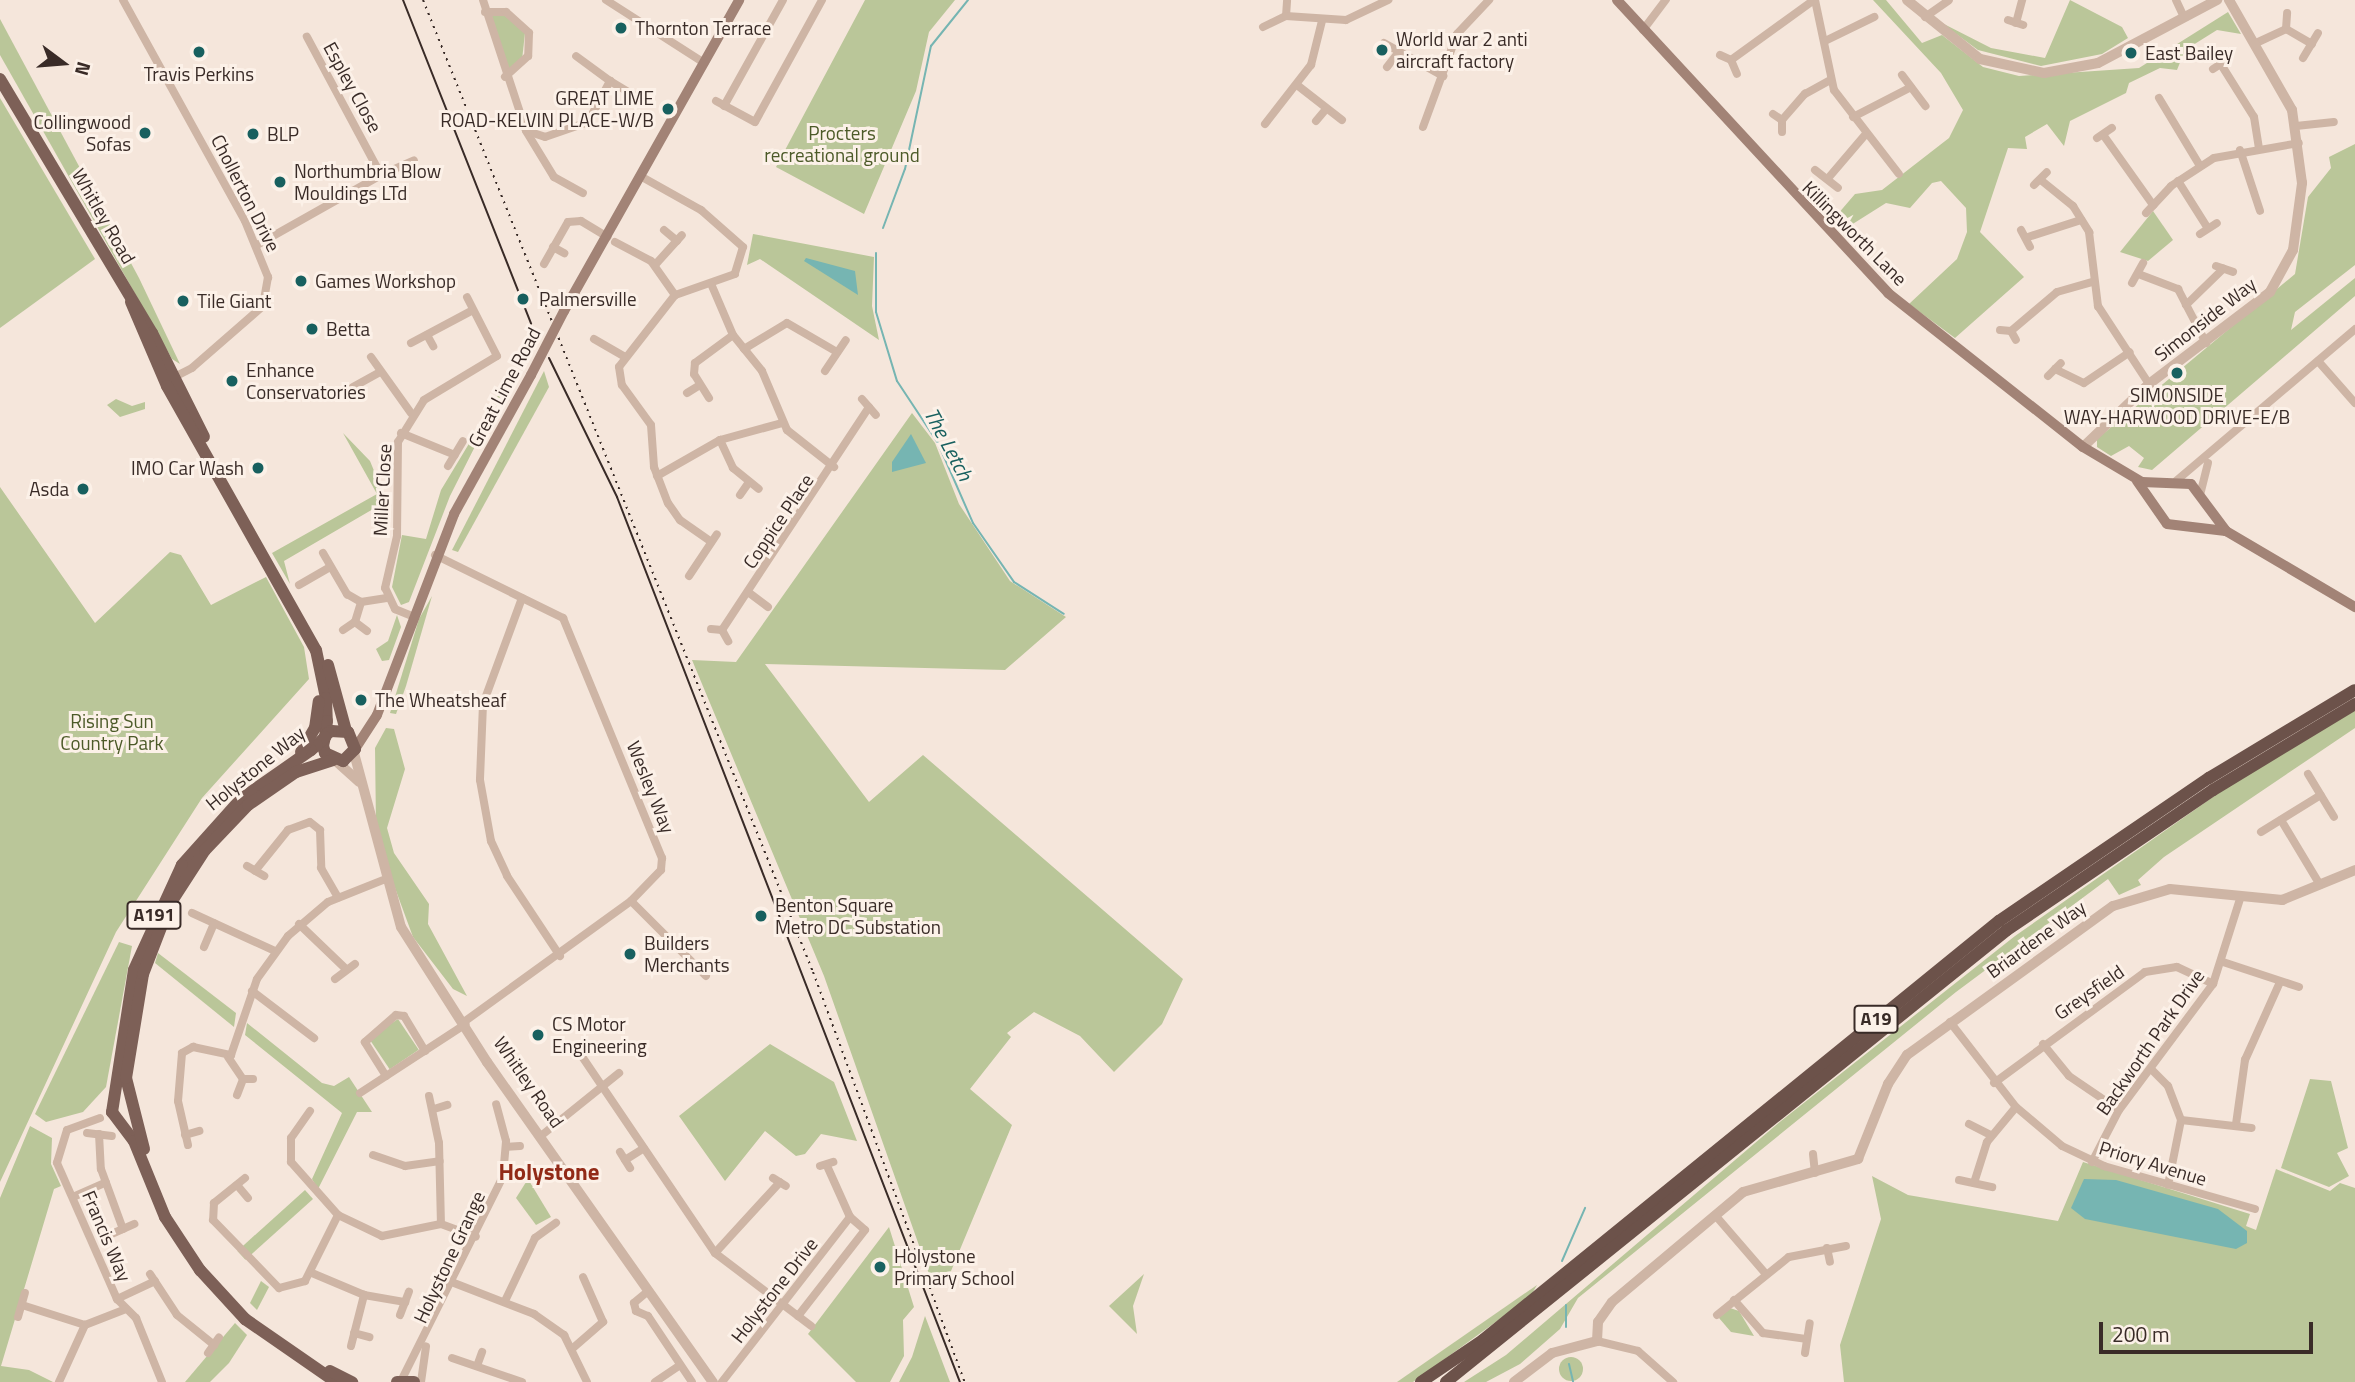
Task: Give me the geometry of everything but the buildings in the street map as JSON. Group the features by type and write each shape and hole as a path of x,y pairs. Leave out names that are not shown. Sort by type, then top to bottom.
{"highway":[{"name":"A19","path":"1421,1382 1493,1332 1999,921 2209,778 2355,690"},
{"name":"A19","path":"1446,1382 2007,930 2213,790 2355,704"}],"main road":[{"name":"Great Lime Road","path":"354,751 370,731 435,555 565,312 612,239 642,177 738,0"},
{"name":"Killingworth Lane","path":"1617,0 1870,277 2083,447 2135,479"},
{"name":"Whitley Road","path":"0,79 143,321 169,380"},
{"name":"Whitley Road","path":"131,302 169,380 306,629 328,663 354,751"},
{"path":"2135,479 2173,482 2201,497 2227,531 2355,607"},
{"path":"2135,479 2167,524 2227,531"},
{"path":"2156,506 2173,482"},
{"path":"2188,526 2199,515 2201,497"},
{"name":"Whitley Road","path":"306,629 325,682 325,737"},
{"path":"294,761 312,736 319,709 306,629"},
{"path":"347,731 370,731"},
{"name":"A191","path":"325,737 347,731"},
{"path":"325,737 324,750 335,760"},
{"name":"Holystone Way","path":"114,1111 130,987 161,900 224,814 325,737"},
{"name":"A191","path":"335,760 354,751"},
{"name":"Holystone Way","path":"335,760 296,772 248,805 181,885 143,974 126,1078 134,1117 157,1188 203,1268 275,1337 352,1382"},
{"path":"114,1111 130,1099"},
{"path":"114,1111 134,1117"},
{"path":"114,1111 200,1270 245,1318 336,1382"}],"street":[{"name":"Chollerton Drive","path":"123,0 257,245 268,277 263,306 169,380"},
{"path":"483,0 505,77 526,131 554,177 583,193"},
{"path":"606,0 704,63"},
{"path":"724,106 783,0"},
{"path":"716,101 755,122 822,0"},
{"path":"1263,27 1286,16 1322,21 1355,17 1388,0"},
{"path":"1423,127 1457,34 1476,9 1489,0"},
{"path":"1643,30 1666,0"},
{"path":"1731,60 1814,0 1825,41 1830,80 1865,135 1899,174"},
{"path":"1908,0 1925,17 1980,59 2044,73 2098,62 2217,0"},
{"path":"1925,17 1948,0"},
{"path":"2016,23 2022,0"},
{"path":"2176,0 2184,17"},
{"name":"Simonside Way","path":"2083,447 2149,384 2270,292 2287,265 2301,208 2296,127 2256,43 2229,0"},
{"path":"1286,16 1287,1"},
{"path":"1468,1 1476,9"},
{"path":"485,12 506,12 529,33 528,57 505,77"},
{"path":"2286,29 2287,13"},
{"path":"1825,41 1866,24 1874,17"},
{"path":"1265,124 1297,85 1317,53 1322,21"},
{"path":"1866,24 1871,35"},
{"path":"2256,43 2286,29"},
{"path":"2286,29 2312,44"},
{"path":"2304,58 2318,33"},
{"name":"Espley Close","path":"307,37 381,175"},
{"path":"1384,43 1396,54 1443,76"},
{"path":"1387,66 1396,54"},
{"path":"1720,55 1731,60 1737,74"},
{"path":"576,56 643,101"},
{"path":"2221,65 2254,117 2259,147"},
{"path":"1902,75 1925,106"},
{"path":"1782,132 1782,120 1805,94 1830,80"},
{"path":"526,131 545,137 575,131 600,101 610,81"},
{"path":"1297,85 1342,120"},
{"path":"1853,117 1911,87"},
{"path":"2160,98 2200,166"},
{"path":"2165,109 2174,105"},
{"path":"1316,121 1326,109"},
{"path":"1773,114 1782,120"},
{"path":"2296,127 2334,122"},
{"path":"2321,123 2323,136"},
{"path":"2112,128 2100,137 2153,205"},
{"path":"1830,176 1865,135"},
{"path":"2146,213 2178,181 2200,166 2240,150 2299,143"},
{"path":"2240,150 2261,198 2260,211"},
{"path":"1892,166 1899,159"},
{"path":"257,245 381,175 414,160"},
{"path":"1815,170 1830,176 1839,188"},
{"path":"2047,172 2038,183 2081,220 2089,232 2098,306 2149,384"},
{"path":"642,177 701,210 741,243 738,270 712,286 675,295 623,356 620,381 650,421 657,476 676,515 711,542"},
{"path":"2178,181 2207,227"},
{"path":"2261,198 2270,195"},
{"path":"544,264 553,247 574,220 655,265 675,295"},
{"path":"2030,247 2024,233 2081,220"},
{"path":"2200,234 2217,223"},
{"path":"655,265 679,238 664,230"},
{"path":"553,247 564,253"},
{"path":"625,259 630,249"},
{"path":"2132,283 2141,275 2143,263"},
{"path":"2186,305 2220,268 2233,272"},
{"path":"2141,275 2171,285 2186,305 2206,342"},
{"path":"2000,330 2011,331 2057,292 2094,282"},
{"path":"657,476 720,440 782,423 762,371 733,335 712,286"},
{"name":"Miller Close","path":"387,598 401,433 411,413 497,356 467,298"},
{"path":"411,343 473,310"},
{"path":"744,349 788,323 837,352"},
{"path":"2173,482 2213,454 2355,329"},
{"path":"2011,331 2016,340"},
{"path":"603,344 608,334"},
{"path":"427,335 433,346"},
{"path":"709,398 700,385 696,360 733,335"},
{"path":"594,339 623,356"},
{"path":"825,371 846,340"},
{"path":"2048,376 2058,366 2084,383 2130,352"},
{"path":"371,357 411,413"},
{"path":"2318,362 2355,403"},
{"path":"353,387 380,372"},
{"path":"687,393 700,385"},
{"path":"862,399 876,415"},
{"name":"Coppice Place","path":"722,630 834,467 869,407"},
{"name":"Coppice Place","path":"782,423 807,449 834,467"},
{"path":"401,433 455,454"},
{"path":"720,440 733,468 759,489"},
{"path":"448,467 463,441"},
{"path":"2201,497 2213,454"},
{"path":"740,495 749,482"},
{"path":"689,576 717,534"},
{"path":"323,553 341,588 361,602 387,598 412,616"},
{"name":"Wesley Way","path":"360,1093 560,956 631,901 661,870 654,832 575,634 563,618 435,555"},
{"path":"685,560 695,566"},
{"path":"299,585 330,567"},
{"name":"Coppice Place","path":"748,592 768,607"},
{"path":"522,598 483,704 480,780 491,841 507,876 560,956"},
{"path":"343,630 355,622 361,602"},
{"path":"355,622 367,631"},
{"path":"711,629 722,630 728,641"},
{"name":"Whitley Road","path":"354,751 359,783 383,880 401,927 647,1292 713,1382"},
{"path":"335,760 359,783"},
{"path":"2308,774 2334,817"},
{"path":"2261,832 2321,795"},
{"path":"2281,820 2320,885"},
{"path":"264,876 251,868 288,830 310,822 320,830 321,868 338,897"},
{"name":"Briardene Way","path":"1597,1341 1607,1308 1715,1215 1755,1185 1815,1173 1862,1156 1897,1068 1950,1022 2131,896 2170,889 2240,899 2282,900 2355,870"},
{"path":"228,1057 252,990 275,951 299,923 338,897 383,880"},
{"name":"Backworth Park Drive","path":"2092,1161 2119,1110 2213,984 2223,962 2240,899"},
{"path":"631,901 706,976"},
{"path":"192,913 275,951"},
{"path":"204,947 215,923"},
{"path":"299,923 346,969"},
{"path":"2223,962 2299,988"},
{"path":"335,979 355,964"},
{"name":"Greysfield","path":"1994,1083 2043,1044 2155,969 2177,967 2213,984"},
{"path":"2236,1124 2245,1060 2280,982"},
{"path":"252,990 314,1038"},
{"path":"386,1076 365,1042 396,1015 404,1016 425,1051"},
{"path":"305,1030 313,1022"},
{"name":"Priory Avenue","path":"1950,1022 1994,1083 2046,1135 2092,1161 2255,1209"},
{"path":"2043,1044 2069,1076 2119,1110"},
{"path":"188,1145 178,1101 182,1053 193,1047 228,1057 243,1079"},
{"path":"582,1055 715,1253 811,1326"},
{"path":"2151,1069 2168,1086 2181,1120 2168,1185"},
{"path":"542,1135 620,1073"},
{"path":"243,1079 253,1079"},
{"path":"237,1095 243,1079"},
{"path":"429,1096 434,1109 440,1161 441,1224"},
{"name":"Holystone Grange","path":"404,1382 454,1283 503,1176 506,1147 496,1104"},
{"path":"434,1109 447,1105"},
{"path":"1974,1183 1991,1135 2016,1107"},
{"name":"Francis Way","path":"114,1111 100,1118 77,1123 59,1141 57,1163 117,1299 126,1309 162,1382"},
{"path":"295,1112 307,1115 291,1138 292,1162 338,1215 382,1236 441,1224 476,1237"},
{"path":"2181,1120 2236,1124 2252,1128"},
{"path":"1969,1124 1991,1135"},
{"path":"185,1135 199,1131"},
{"path":"87,1133 112,1136"},
{"path":"99,1135 106,1182 123,1228"},
{"path":"506,1147 520,1146"},
{"path":"625,1160 644,1148"},
{"path":"1813,1154 1815,1173"},
{"path":"373,1155 405,1166 440,1161"},
{"name":"Holystone Drive","path":"798,1316 865,1230 850,1217 827,1165"},
{"path":"245,1178 214,1203 213,1220 279,1288 297,1286 312,1273 338,1215"},
{"path":"1959,1180 1992,1186"},
{"path":"73,1197 106,1182"},
{"path":"715,1253 779,1182"},
{"path":"237,1185 248,1198"},
{"path":"2234,1216 2237,1205"},
{"path":"1715,1215 1765,1272"},
{"name":"Holystone Drive","path":"722,1382 850,1217"},
{"path":"107,1236 134,1224"},
{"path":"505,1301 535,1238 553,1226 556,1238"},
{"path":"1717,1315 1765,1272 1789,1256 1846,1245"},
{"path":"1827,1248 1830,1262"},
{"path":"312,1273 364,1295 405,1302"},
{"path":"573,1348 603,1322 583,1277"},
{"path":"117,1299 153,1278 177,1315 216,1341 208,1353"},
{"path":"454,1283 505,1301 554,1328 573,1348 587,1382"},
{"path":"401,1315 409,1292"},
{"path":"647,1292 634,1303 636,1311 648,1316 692,1382"},
{"path":"18,1317 25,1293"},
{"path":"351,1346 364,1295"},
{"path":"1734,1300 1763,1333 1806,1339"},
{"path":"22,1304 86,1325"},
{"path":"55,1381 86,1325 126,1309"},
{"path":"1805,1353 1810,1323"},
{"path":"354,1333 369,1337"},
{"name":"Holystone Grange","path":"421,1382 427,1339"},
{"path":"1514,1382 1552,1353 1597,1341 1639,1351 1673,1382"},
{"path":"477,1367 482,1352"},
{"path":"452,1358 522,1382"},
{"path":"655,1382 680,1365"}],"green space":[{"name":"Procters recreational ground","path":"865,0 955,0 929,32 916,91 864,214 776,167"},
{"path":"1873,0 1886,0 1922,43 1942,35 1983,67 2019,76 2139,68 2228,12 2241,34 2217,30 2185,50 2177,70 2160,68 2129,83 2126,93 2070,121 2064,146 2047,124 2025,137 2027,149 2008,148 1980,232 2024,277 1955,338 1909,304 1957,259 1967,232 1966,208 1941,181 1932,183 1910,208 1886,203 1840,232 1831,222 1855,194 1882,190 1949,138 1963,110 1941,73"},
{"path":"2070,0 2122,27 2128,38 2102,54 2041,66 1978,50 1940,22 1991,48 2045,58"},
{"path":"491,14 505,14 525,33 522,60 509,70"},
{"path":"0,19 139,278 180,364 172,359 0,55"},
{"path":"0,98 95,259 0,328"},
{"path":"2355,144 2355,265 2295,312 2291,330 2355,278 2355,296 2152,470 2138,467 2144,458 2129,446 2111,456 2097,447 2097,439 2295,274 2308,197 2331,168 2329,157"},
{"path":"2153,211 2173,240 2148,261 2120,252"},
{"path":"753,234 874,257 872,306 879,340 760,259 747,265"},
{"path":"514,369 450,496 409,602 401,605 392,587 402,535 426,539 441,490"},
{"path":"544,371 549,387 458,552 452,550"},
{"path":"116,399 132,406 145,402 145,409 120,417 107,405"},
{"path":"912,413 935,443 959,504 1010,581 1066,617 1005,670 765,664 869,802 923,755 1183,979 1162,1024 1114,1072 1080,1036 1034,1012 1007,1033 1011,1037 970,1089 1012,1125 946,1283 934,1288 824,976 692,660 736,662"},
{"path":"343,433 370,461 384,495 380,505 284,561 290,584 272,553 377,494"},
{"name":"Rising Sun Country Park","path":"0,487 95,623 170,552 181,555 211,605 266,577 304,647 309,679 202,798 116,932 0,1182"},
{"path":"432,596 396,714 390,713 419,619"},
{"path":"397,615 401,627 389,660 382,661 376,649 388,641"},
{"path":"2355,710 2355,728 2164,857 2138,880 2141,885 2119,895 2108,879 1956,992 1578,1298 1560,1329 1520,1364 1486,1382 1464,1382 1506,1355 1781,1121 2015,936 2223,790"},
{"path":"386,728 394,729 405,769 387,828 394,853 429,904 428,924 467,996 453,989 413,937 395,888 376,825 375,748"},
{"path":"119,942 132,946 106,1087 83,1112 46,1122 35,1114"},
{"path":"158,953 236,1013 234,1027 155,963"},
{"path":"398,1019 419,1050 390,1069 369,1039"},
{"path":"247,1023 322,1083 334,1086 349,1077 372,1112 357,1112 318,1189 312,1179 342,1113 245,1035"},
{"path":"770,1044 834,1082 857,1141 821,1134 805,1154 796,1156 765,1131 725,1181 679,1116"},
{"path":"2310,1079 2331,1081 2348,1148 2337,1153 2349,1176 2329,1187 2281,1168"},
{"path":"30,1126 52,1138 51,1164 61,1186 54,1189 1,1366 29,1370 53,1382 0,1382 0,1198"},
{"path":"2083,1162 2250,1214 2246,1226 2256,1230 2276,1169 2330,1191 2340,1183 2355,1188 2355,1382 1844,1382 1840,1345 1881,1219 1872,1176 1908,1195 2058,1221"},
{"path":"528,1179 551,1217 536,1225 516,1198"},
{"path":"305,1190 313,1199 245,1260 237,1251"},
{"name":"Holystone Primary School","path":"889,1227 914,1307 903,1320 904,1356 890,1382 856,1382 808,1334"},
{"path":"1144,1274 1133,1306 1137,1334 1109,1306"},
{"path":"261,1281 269,1287 257,1310 250,1303"},
{"path":"1537,1285 1530,1297 1413,1382 1397,1382"},
{"path":"1730,1308 1739,1311 1754,1336 1731,1332 1719,1318"},
{"path":"925,1316 950,1382 899,1382 912,1357"},
{"path":"235,1323 247,1335 229,1363 210,1382 185,1382"},
{"path":"1566,1357 1576,1357 1583,1364 1583,1374 1576,1381 1566,1381 1559,1374 1559,1364"}],"water":[{"path":"806,258 855,271 858,295 804,261"},
{"path":"911,434 926,463 892,472 892,462"},
{"path":"2084,1179 2116,1180 2218,1209 2247,1231 2247,1243 2236,1249 2085,1219 2071,1208"}],"waterway":[{"name":"The Letch","path":"883,228 905,169 931,46 968,0"},
{"name":"The Letch","path":"876,253 876,312 897,381 938,443 973,523 1014,582 1064,614"},
{"path":"1562,1261 1585,1208"},
{"path":"1566,1305 1566,1327"},
{"path":"1569,1364 1573,1382"}],"tram line":[{"path":"403,0 531,324"},
{"path":"549,358 617,497 960,1382"}],"railway":[{"path":"423,0 813,972 965,1382"}],"place":[{"name":"Thornton Terrace","path":"621,28"},
{"name":"World war 2 anti aircraft factory","path":"1382,50"},
{"name":"Travis Perkins","path":"199,52"},
{"name":"East Bailey","path":"2131,53"},
{"name":"GREAT LIME ROAD-KELVIN PLACE-W/B","path":"668,109"},
{"name":"Collingwood Sofas","path":"145,133"},
{"name":"BLP","path":"253,134"},
{"name":"Northumbria Blow Mouldings LTd","path":"280,182"},
{"name":"Games Workshop","path":"301,281"},
{"name":"Palmersville","path":"523,299"},
{"name":"Tile Giant","path":"183,301"},
{"name":"Betta","path":"312,329"},
{"name":"SIMONSIDE WAY-HARWOOD DRIVE-E/B","path":"2177,373"},
{"name":"Enhance Conservatories","path":"232,381"},
{"name":"IMO Car Wash","path":"258,468"},
{"name":"Asda","path":"83,489"},
{"name":"The Wheatsheaf","path":"361,700"},
{"name":"Benton Square Metro DC Substation","path":"761,916"},
{"name":"Builders Merchants","path":"630,954"},
{"name":"CS Motor Engineering","path":"538,1035"},
{"name":"Holystone Primary School","path":"880,1267"}],"district":[{"name":"Holystone","path":"549,1172"}]}
